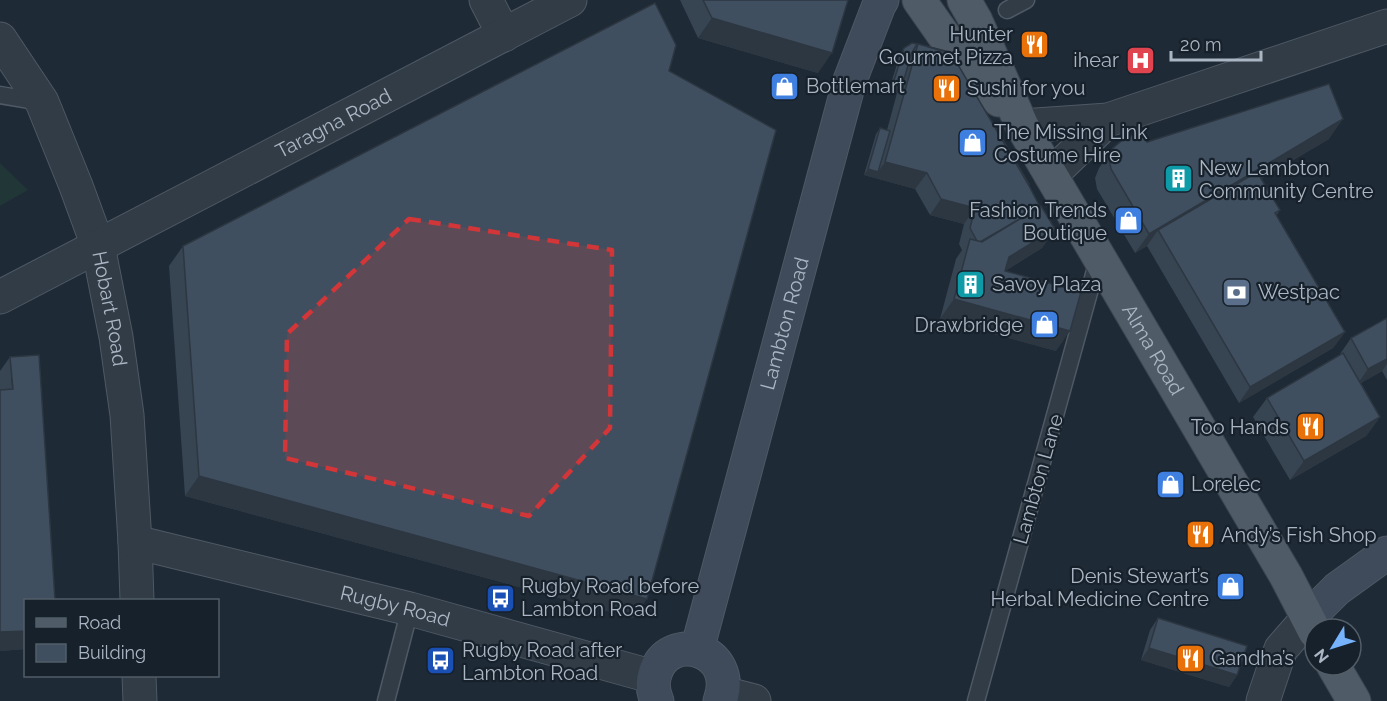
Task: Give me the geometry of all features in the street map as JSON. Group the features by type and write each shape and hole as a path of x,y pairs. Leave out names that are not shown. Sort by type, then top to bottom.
{"main road":[{"name":"Lambton Road","path":"697,650 849,83 882,0"},
{"path":"919,0 947,40 1022,126"},
{"name":"Alma Road","path":"964,0 976,21 1022,126 1286,576 1307,617"},
{"path":"1317,617 1337,589 1387,553"},
{"path":"655,689 657,668 669,654 678,650 697,650 706,653 719,666 724,684 721,697"},
{"path":"1340,677 1354,701"}],"street":[{"path":"486,0 504,35"},
{"name":"Taragna Road","path":"0,297 570,0"},
{"path":"1022,126 1108,120 1387,26"},
{"name":"Hobart Road","path":"0,39 42,102 98,246 116,337 127,415 136,599"},
{"path":"1051,175 1108,120"},
{"name":"Rugby Road","path":"135,542 410,609 655,689"},
{"path":"1263,701 1281,649 1303,631"},
{"path":"139,677 140,701"},
{"path":"721,697 754,701"}],"lane":[{"path":"1007,10 1026,0"},
{"path":"0,95 42,102"},
{"name":"Lambton Lane","path":"976,701 1099,258"},
{"path":"386,701 410,609"}],"highlighted area":[{"path":"409,219 612,250 610,428 529,516 285,458 287,334"}],"green space":[{"path":"0,163 28,190 0,206"}],"building":[{"path":"703,0 848,0 832,53 712,18"},
{"path":"655,3 676,45 669,71 776,130 647,599 199,476 183,246"},
{"path":"912,43 917,44 911,54 902,87 893,84 904,48"},
{"path":"918,44 951,53 1040,207 980,242 977,241 970,228 975,208 941,199 927,173 885,162"},
{"name":"New Lambton Community Centre","path":"1329,84 1343,119 1149,234 1111,169 1109,158 1113,148 1125,138 1142,132 1147,142"},
{"path":"992,122 1029,184 1028,184"},
{"path":"880,128 890,131 878,172 868,169"},
{"path":"1257,172 1280,210 1275,213 1345,332 1250,387 1158,230"},
{"path":"1041,206 1055,229 1009,257 1005,271 1081,292 1070,331 954,299 970,239 982,242"},
{"path":"1387,318 1387,359 1368,369 1351,338"},
{"name":"Too Hands","path":"1343,353 1380,417 1304,461 1267,398"},
{"path":"39,355 55,599 24,599 24,631 0,632 0,390 13,389 10,357"},
{"path":"1158,618 1247,646 1237,675 1149,648"}],"place":[{"name":"Hunter Gourmet Pizza","path":"1034,45"},
{"name":"ihear","path":"1140,60"},
{"name":"Bottlemart","path":"785,86"},
{"name":"Sushi for you","path":"946,88"},
{"name":"The Missing Link Costume Hire","path":"973,143"},
{"name":"New Lambton Community Centre","path":"1178,179"},
{"name":"Fashion Trends Boutique","path":"1128,221"},
{"name":"Savoy Plaza","path":"971,284"},
{"name":"Westpac","path":"1237,292"},
{"name":"Drawbridge","path":"1044,325"},
{"name":"Too Hands","path":"1310,427"},
{"name":"Lorelec","path":"1170,484"},
{"name":"Andy’s Fish Shop","path":"1200,535"},
{"name":"Denis Stewart’s Herbal Medicine Centre","path":"1230,587"},
{"name":"Rugby Road before Lambton Road","path":"500,598"},
{"name":"Gandha’s","path":"1190,658"},
{"name":"Rugby Road after Lambton Road","path":"441,661"}]}
